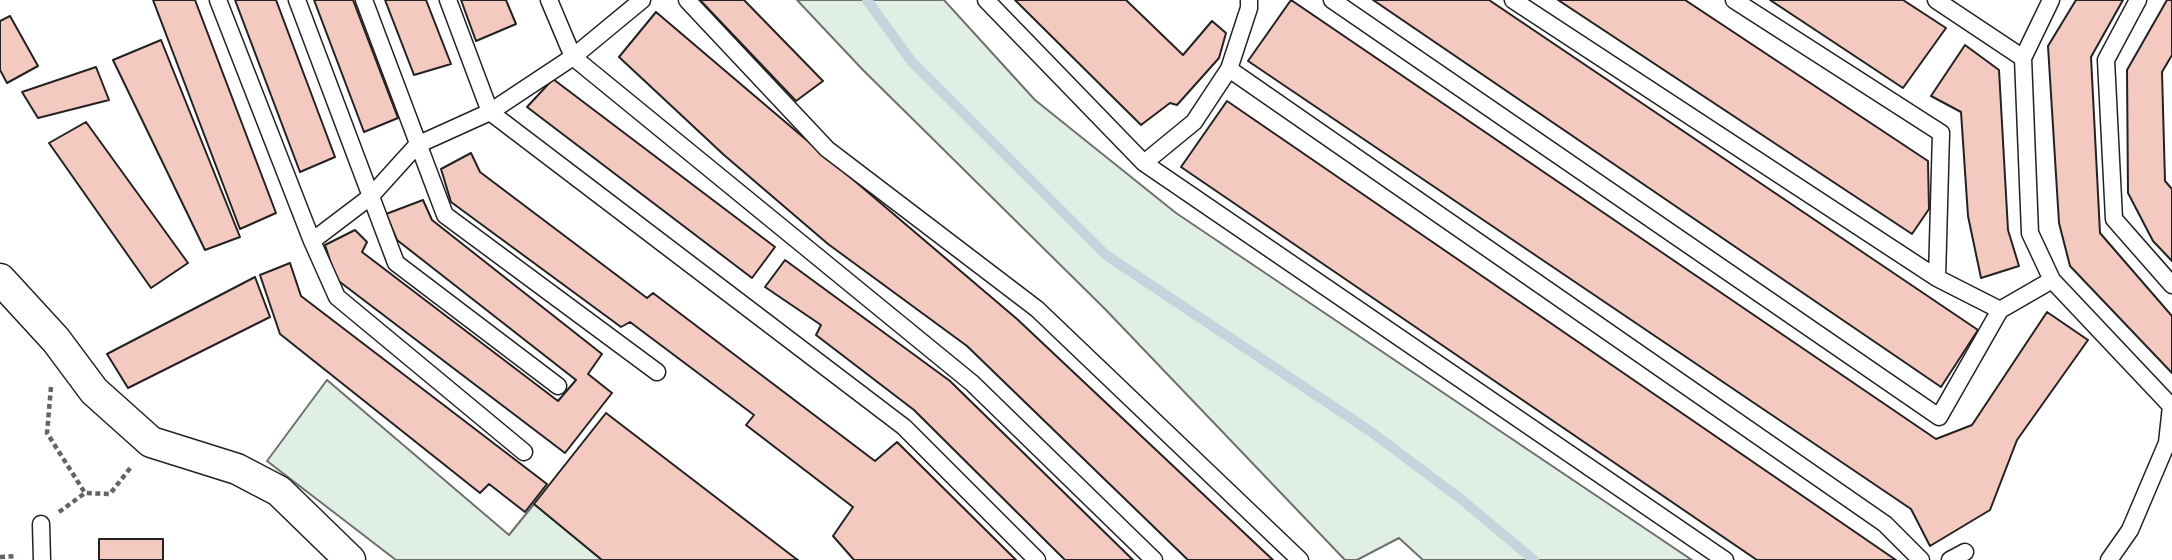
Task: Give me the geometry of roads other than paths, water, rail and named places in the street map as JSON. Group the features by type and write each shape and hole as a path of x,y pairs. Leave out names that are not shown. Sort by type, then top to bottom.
{"street":[{"path":"0,279 56,341 94,391 151,442 237,469 279,491 350,560"}],"lane":[{"path":"218,0 312,241 337,297 524,452"},
{"path":"297,0 396,263 558,386"},
{"path":"364,0 445,215 657,372"},
{"path":"448,0 490,112 904,427 1037,560"},
{"path":"549,0 573,57 972,383 1154,560"},
{"path":"312,241 370,197 417,145 490,112 573,57 642,0"},
{"path":"687,0 827,149 1037,309 1300,560"},
{"path":"986,0 1144,163 1725,560"},
{"path":"1144,163 1194,122 1229,69 1249,8 1249,0"},
{"path":"1332,0 1939,417 2000,310 2052,280"},
{"path":"1513,0 1937,278 2000,310"},
{"path":"1734,0 1941,133 1937,278"},
{"path":"1936,0 2023,58"},
{"path":"2051,0 2023,58 2030,233 2052,280 2171,406 2167,443 2130,530 2109,560"},
{"path":"2138,0 2106,60 2114,219 2172,285"},
{"path":"1229,69 1885,524 1921,560"},
{"path":"41,524 42,560"},
{"path":"1950,560 1965,552"}],"waterway":[{"path":"867,0 912,62 1106,255 1370,431 1462,500 1534,560"}]}
